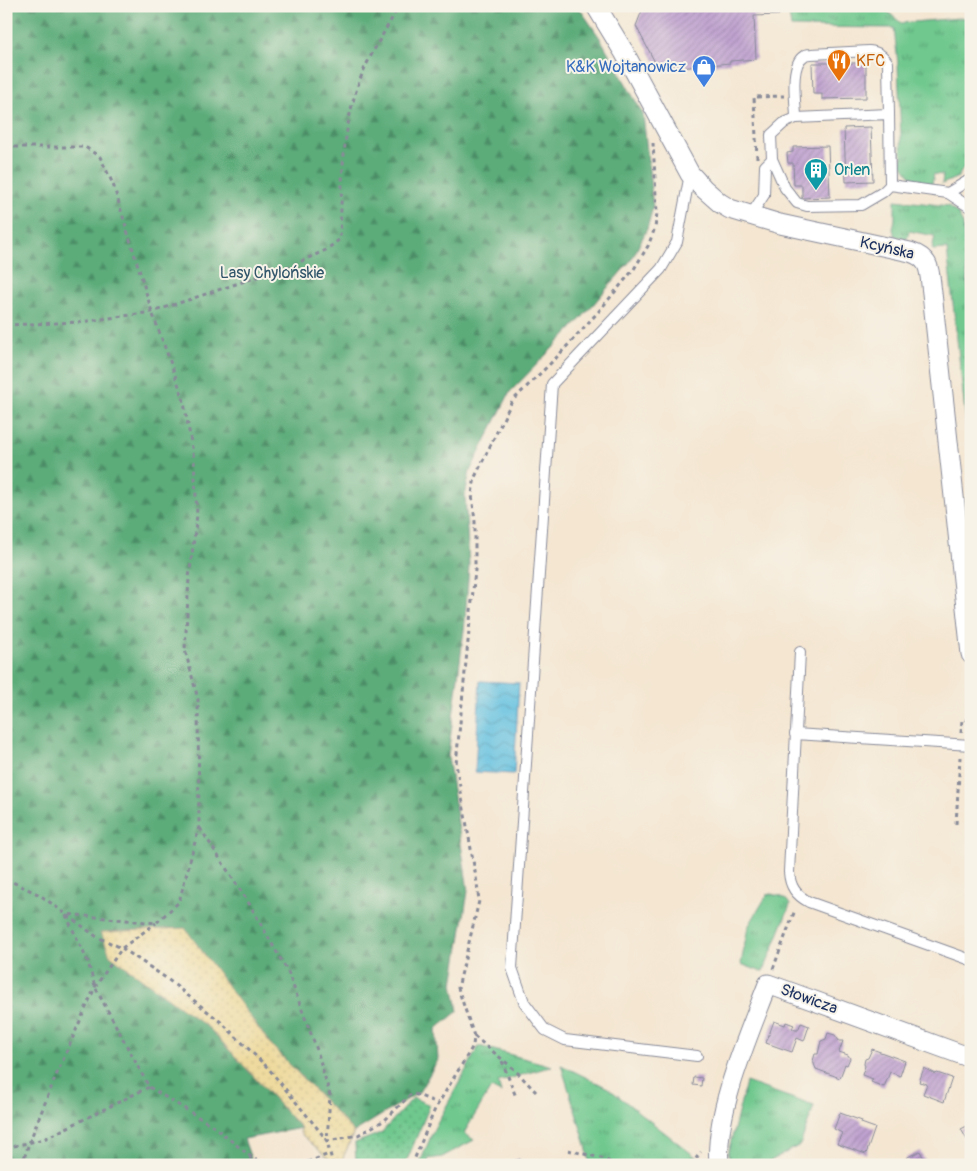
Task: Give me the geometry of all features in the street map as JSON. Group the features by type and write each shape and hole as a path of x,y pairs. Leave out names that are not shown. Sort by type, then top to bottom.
{"street":[{"name":"Kcyńska","path":"596,6 609,25 690,174 702,188 720,203 730,209 750,216 910,252 921,256 926,261 932,293 971,654"},
{"name":"Słowicza","path":"719,1165 720,1136 732,1084 768,984 971,1058"}],"lane":[{"path":"796,118 796,71 799,61 803,56 812,54 877,52 884,57 888,63 890,186"},
{"path":"889,114 796,118 784,123 771,135 772,159 784,188 790,196 797,202 807,206 861,205 890,186 948,193 971,208"},
{"path":"750,216 764,195 765,166 772,159"},
{"path":"690,174 677,242 661,269 552,384 512,968 524,1002 545,1030 565,1040 697,1056"},
{"path":"948,193 971,179"},
{"path":"800,652 789,872 791,884 796,893 809,902 971,960"},
{"path":"796,734 966,744"}],"path":[{"path":"6,325 81,322 152,312 294,265 326,250 340,239 344,148 351,104 362,74 399,6"},
{"path":"757,165 754,97 795,95"},
{"path":"412,1165 438,1103 473,1046 474,1036 458,988 479,901 456,764 475,570 475,522 472,494 476,477 512,400 556,358 599,311 634,269 648,246 655,228 657,213 652,136"},
{"path":"6,147 85,147 100,157 113,184 152,312 184,397 194,459 197,514 189,578 185,650 198,699 199,827 179,902 156,923 122,948 95,987 54,1078 22,1165"},
{"path":"956,824 966,744 962,720 971,719"},
{"path":"199,827 250,905 288,972 318,1050 330,1096 327,1141 333,1165"},
{"path":"6,879 40,895 97,937 122,948 166,978 222,1023 269,1069 327,1141"},
{"path":"768,984 796,910"},
{"path":"66,914 156,923"},
{"path":"66,914 88,962 95,987 149,1087 212,1126 264,1165"},
{"path":"474,1036 514,1069 536,1092"},
{"path":"500,1058 508,1073 516,1098"},
{"path":"6,1148 44,1139 149,1087"},
{"path":"327,1141 358,1135 385,1120 412,1093 438,1103"},
{"path":"568,1150 604,1159 614,1165"},
{"path":"300,1165 329,1154"},
{"path":"250,1156 252,1165"}],"green space":[{"name":"Lasy Chylońskie","path":"6,6 578,6 600,38 643,114 653,207 647,229 632,259 580,320 510,392 470,471 465,495 469,565 465,622 448,756 468,891 453,984 458,1011 436,1029 438,1060 419,1092 354,1132 271,1045 110,955 210,1029 301,1128 244,1139 253,1165 6,1165"},
{"path":"788,6 881,6 901,23 971,17 967,162 958,177 942,184 943,175 934,174 932,184 926,183 914,178 902,163 898,64 894,28 791,27"},
{"path":"895,200 949,206 958,214 963,224 971,329 971,466 947,249 932,249 935,236 909,231 907,239 895,236 893,229"},
{"path":"767,895 780,896 790,905 762,972 741,964 748,927"},
{"path":"479,1046 552,1066 498,1082 501,1093 491,1088 464,1133 474,1140 442,1157 428,1159 429,1165 419,1165 434,1129"},
{"path":"561,1065 608,1088 706,1165 590,1165 586,1145"},
{"path":"746,1082 814,1106 800,1145 763,1165 731,1165 728,1153"},
{"path":"413,1098 430,1105 405,1165 356,1165 355,1143 381,1133"}],"sand":[{"path":"185,928 271,1045 354,1132 343,1158 345,1165 332,1165 329,1159 300,1133 301,1128 210,1029 110,955 101,932"}],"water":[{"path":"480,681 519,683 514,774 475,772"}],"building":[{"path":"655,6 778,6 779,15 754,16 756,59 659,70 636,26 643,8"},
{"name":"KFC","path":"857,61 866,61 866,98 822,99 822,94 813,94 812,63 858,63"},
{"path":"871,127 873,181 846,182 844,128"},
{"name":"Orlen","path":"828,146 830,197 802,198 802,185 794,185 793,163 788,163 787,153 793,152 793,147"},
{"path":"774,1021 785,1025 786,1022 794,1025 792,1028 795,1030 798,1030 801,1023 809,1026 804,1041 797,1038 792,1052 766,1043"},
{"path":"828,1033 835,1035 839,1041 843,1041 839,1052 848,1055 850,1058 847,1065 845,1064 840,1078 816,1069 813,1061 815,1054 818,1054 821,1041 826,1039"},
{"path":"872,1049 905,1061 900,1076 890,1072 884,1087 871,1082 873,1079 862,1075 865,1059 868,1058"},
{"path":"924,1068 936,1074 952,1078 944,1102 923,1094 927,1084 919,1082"},
{"path":"694,1077 702,1078 701,1086 693,1085"},
{"path":"840,1113 875,1128 866,1154 837,1144 842,1133 834,1129"},
{"path":"971,1124 971,1147 961,1129"},
{"path":"920,1151 927,1165 910,1165 906,1158"},
{"path":"520,1159 521,1165 503,1165 503,1164"}],"place":[{"name":"KFC","path":"839,82"},
{"name":"K&K Wojtanowicz","path":"704,88"},
{"name":"Orlen","path":"816,191"}]}
